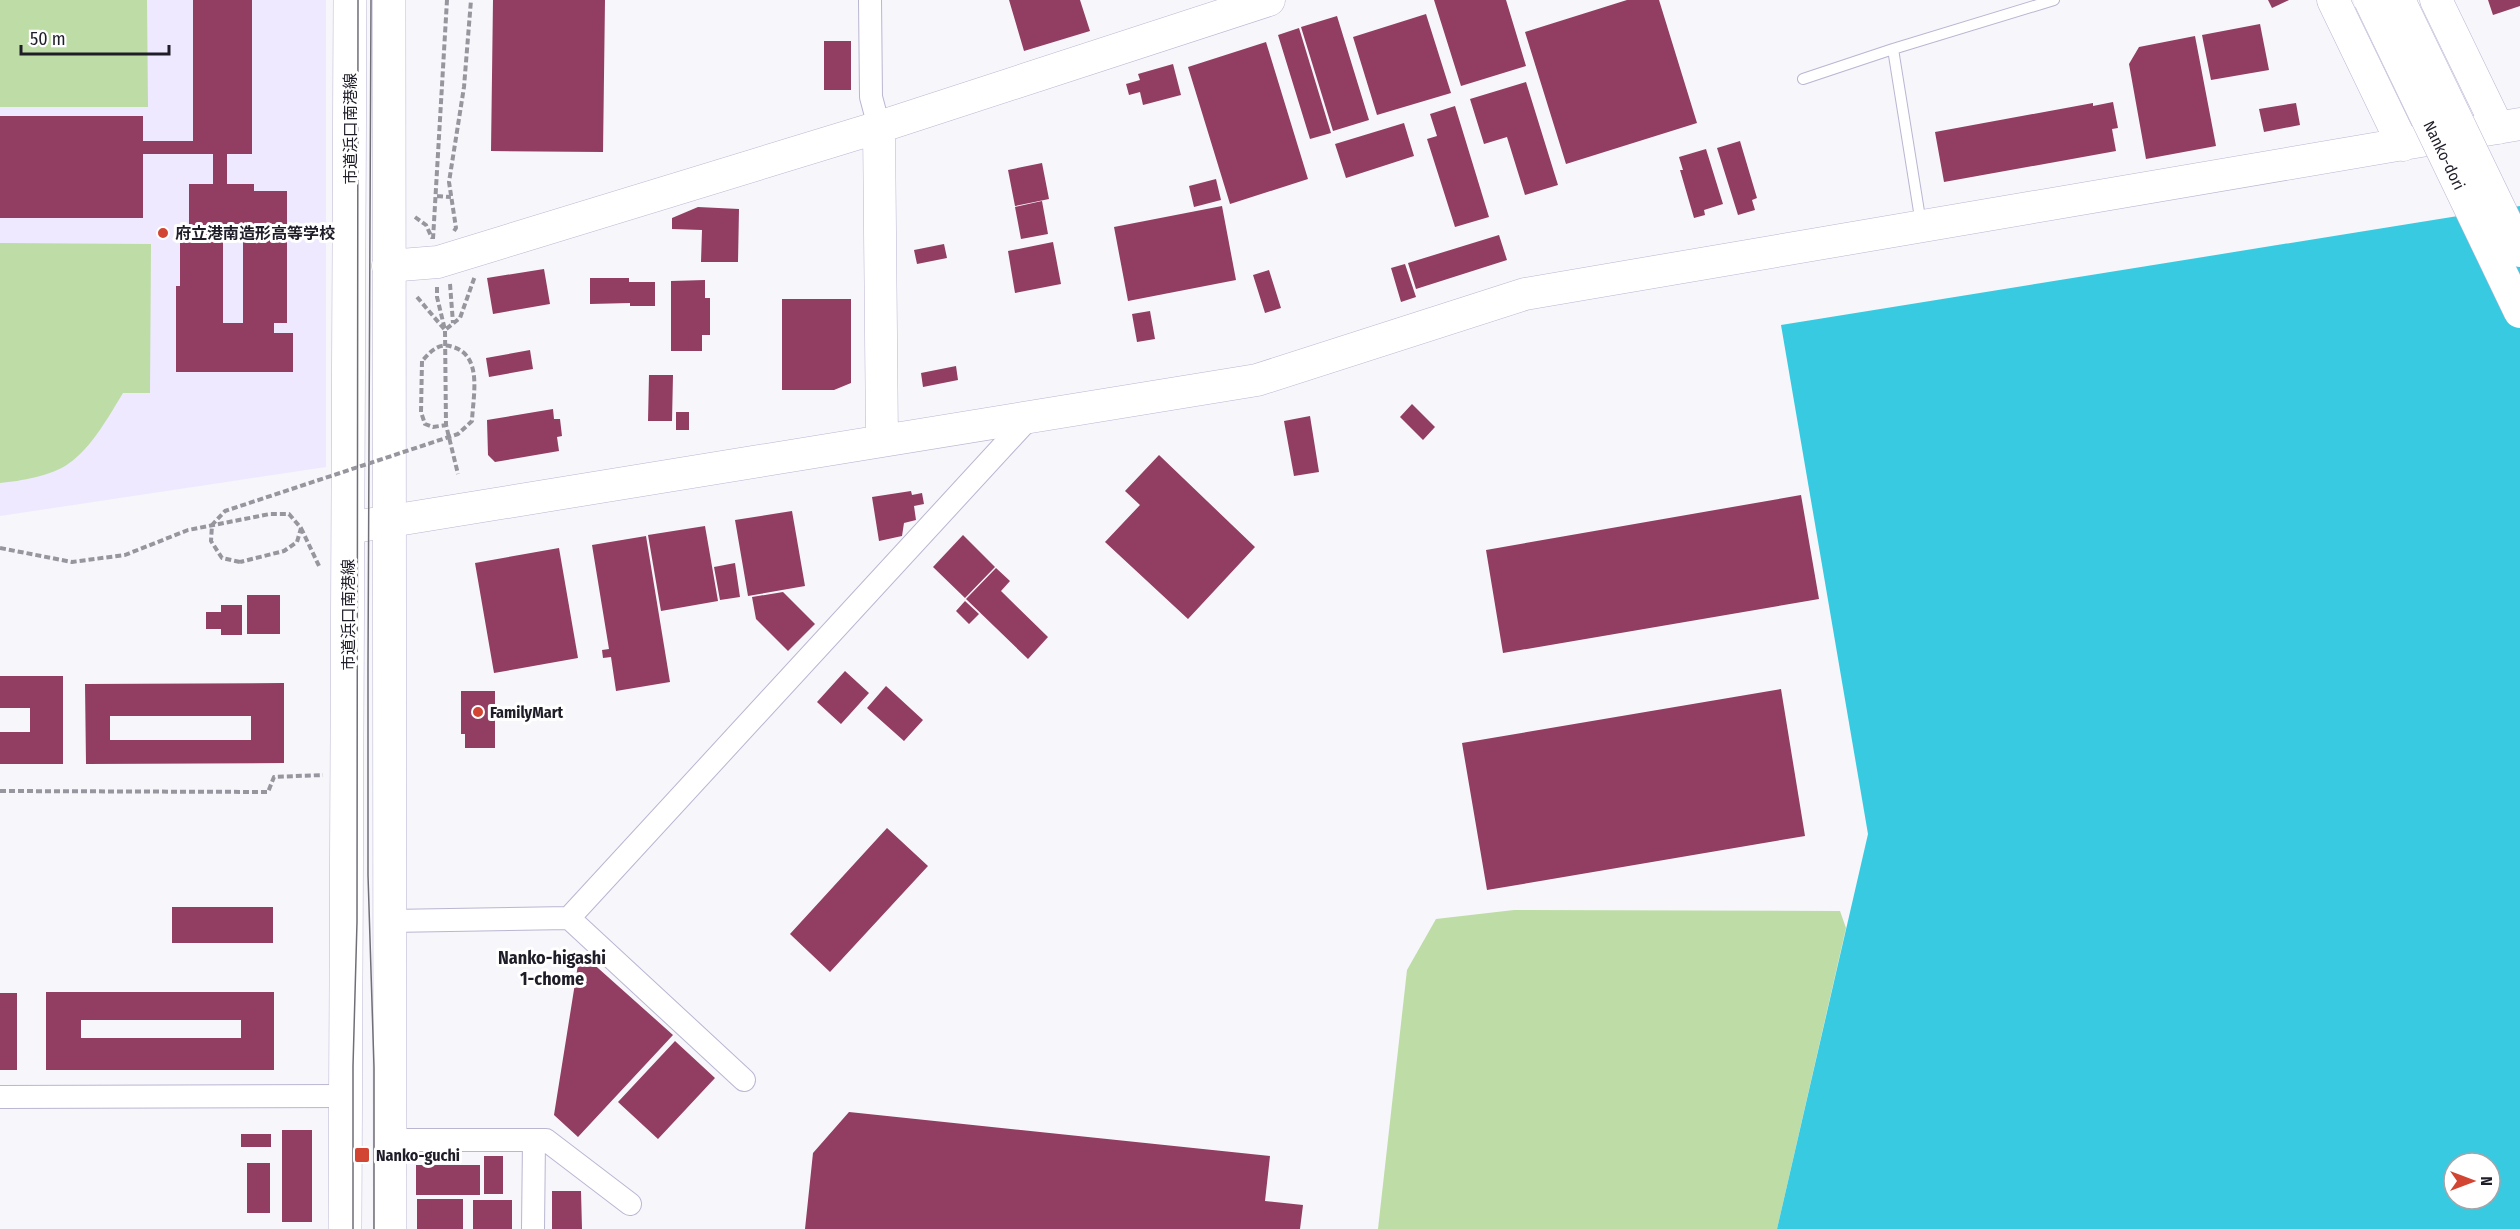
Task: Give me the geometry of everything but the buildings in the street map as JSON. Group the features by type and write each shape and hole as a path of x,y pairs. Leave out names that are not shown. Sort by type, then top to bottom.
{"main road":[{"name":"市道浜口南港線","path":"345,1229 350,0"},
{"path":"389,0 390,1229"}],"street":[{"path":"870,0 871,98 879,127 882,439"},
{"path":"388,266 879,127 1269,0"},
{"path":"2333,0 2403,145"},
{"name":"Nanko-dori","path":"2370,0 2520,312"},
{"name":"Nanko-dori","path":"2399,0 2520,251"},
{"path":"348,528 882,439 1257,380 1526,294 2509,126 2436,0"},
{"path":"569,918 1030,417"},
{"path":"390,921 569,918 744,1080"},
{"path":"0,1097 346,1096"},
{"path":"390,1140 546,1140 630,1204"},
{"path":"533,1229 534,1140"}],"lane":[{"path":"1803,79 2054,0"},
{"path":"1893,49 1922,227"}],"path":[{"path":"447,0 437,196 453,323"},
{"path":"458,474 446,425 445,330 437,297 443,251 456,228 449,182 464,87 471,0"},
{"path":"437,196 452,196"},
{"path":"426,225 443,251"},
{"path":"445,330 460,318 477,271"},
{"path":"417,297 445,330"},
{"path":"0,548 72,562 125,555 189,530 270,514 289,514 301,528 297,542 284,551 240,562 222,558 211,541 212,525 225,511 458,434 472,421 474,370 471,358 461,349 447,345 434,348 422,361 421,412 425,424 434,427 446,425"},
{"path":"0,791 268,792 274,777 332,774"}],"shaded area":[{"name":"府立港南造形高等学校","path":"0,0 326,0 326,467 0,516"}],"green space":[{"path":"0,0 147,0 148,107 0,107"},
{"path":"0,243 151,244 150,393 123,393 92,441 68,464 36,477 0,483"},
{"path":"1514,910 1840,911 1846,928 1777,1229 1378,1229 1407,970 1436,919"}],"water":[{"path":"2520,206 2520,1229 1777,1229 1868,834 1781,325"}],"tram line":[{"path":"353,1229 353,1066 357,922 358,0"},
{"path":"371,0 368,875 374,1067 374,1229"}],"place":[{"name":"府立港南造形高等学校","path":"163,233"},
{"name":"FamilyMart","path":"478,712"},
{"name":"Nanko-guchi","path":"362,1155"}],"district":[{"name":"Nanko-higashi 1-chome","path":"552,968"}]}
